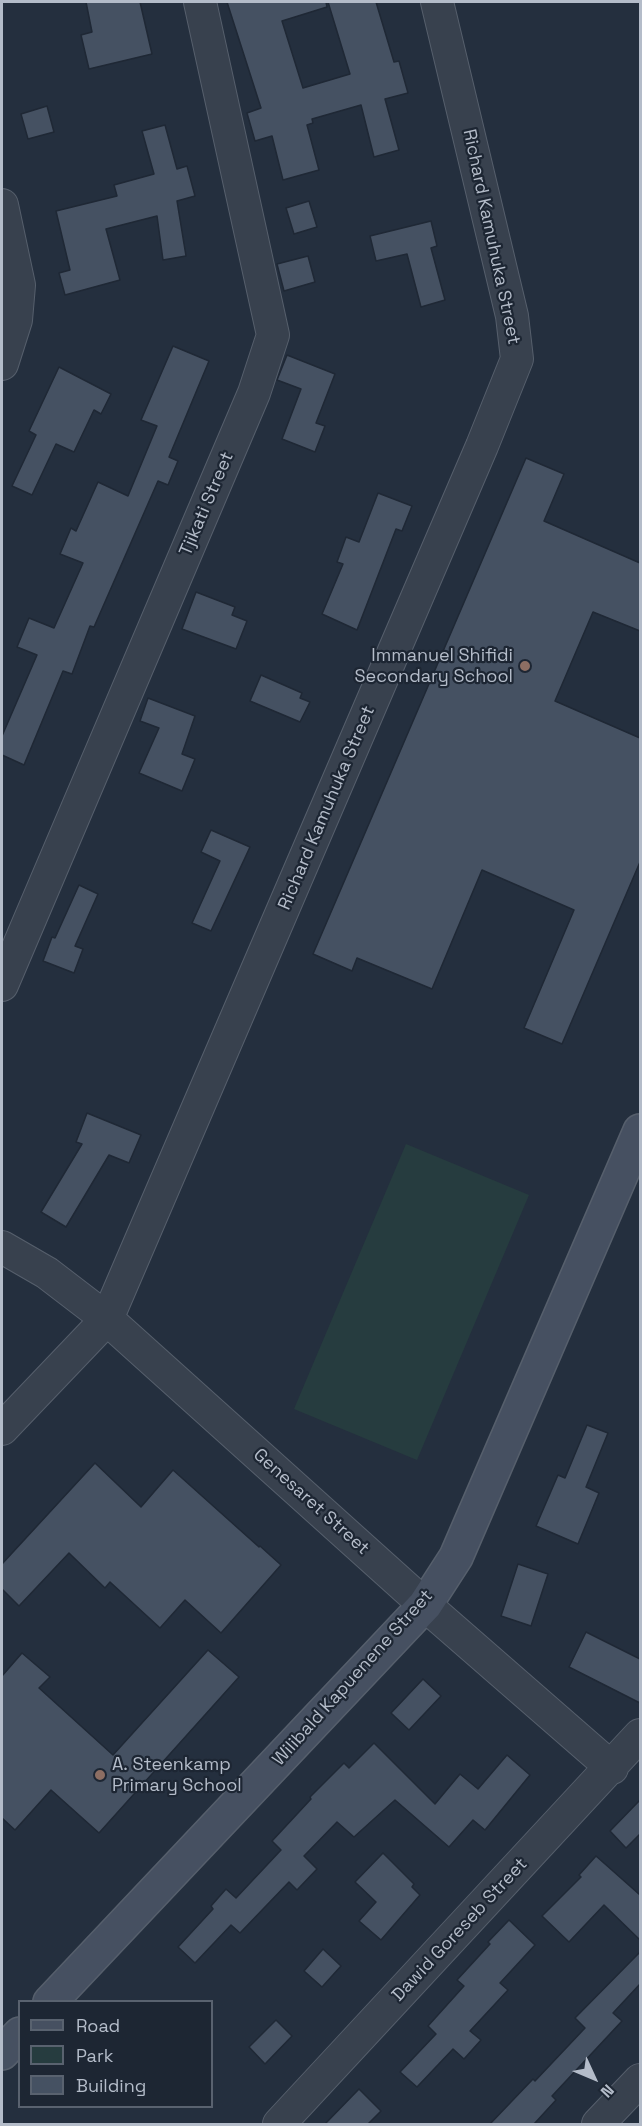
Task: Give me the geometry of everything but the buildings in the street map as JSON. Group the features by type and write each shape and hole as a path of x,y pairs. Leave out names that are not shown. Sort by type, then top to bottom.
{"street":[{"name":"Tjikati Street","path":"2,985 254,393 273,334 200,2"},
{"name":"Richard Kamuhuka Street","path":"2,1429 107,1319 517,359 512,316 437,2"},
{"path":"2,205 19,285 16,320 2,364"},
{"name":"Wilibald Kapuenene Street","path":"52,2000 425,1605 456,1557 640,1131"},
{"name":"Genesaret Street","path":"2,1247 47,1273 107,1319 425,1605 612,1768"},
{"name":"Dawid Goreseb Street","path":"279,2124 612,1768 640,1735"},
{"path":"2,2053 18,2036"},
{"path":"598,2124 640,2080"}],"green space":[{"path":"406,1144 529,1195 417,1460 294,1409"}],"place":[{"name":"Immanuel Shifidi Secondary School","path":"525,666"},
{"name":"A. Steenkamp Primary School","path":"100,1775"}]}
